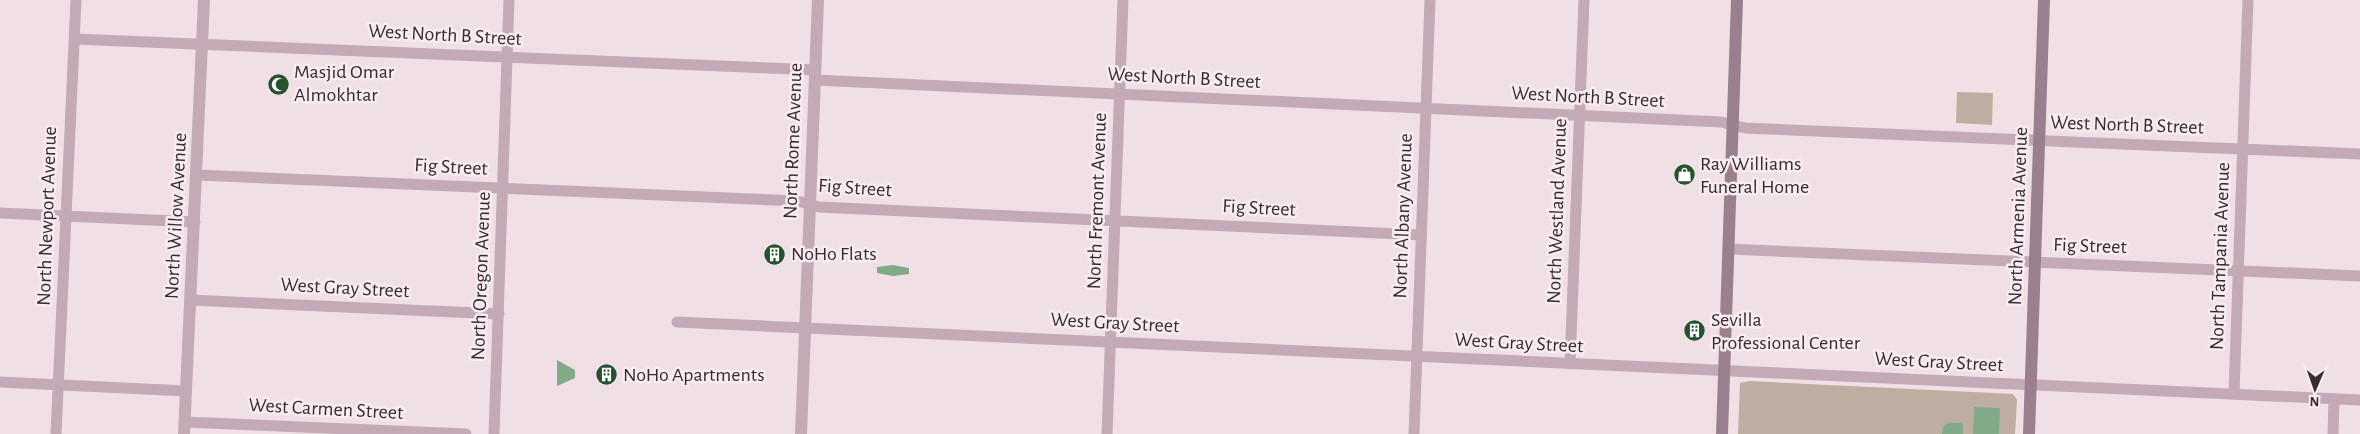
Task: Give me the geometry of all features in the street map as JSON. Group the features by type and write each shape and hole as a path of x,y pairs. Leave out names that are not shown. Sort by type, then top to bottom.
{"main road":[{"path":"1722,434 1737,0"},
{"name":"North Armenia Avenue","path":"2029,434 2044,0"}],"street":[{"name":"North Newport Avenue","path":"56,434 76,0"},
{"name":"North Willow Avenue","path":"184,428 204,0"},
{"name":"North Oregon Avenue","path":"494,434 504,189 509,0"},
{"name":"North Rome Avenue","path":"802,434 818,0"},
{"name":"North Fremont Avenue","path":"1107,434 1123,0"},
{"name":"North Albany Avenue","path":"1414,434 1430,0"},
{"name":"North Westland Avenue","path":"1570,364 1584,0"},
{"name":"North Tampania Avenue","path":"2234,393 2248,0"},
{"name":"West North B Street","path":"74,39 507,56 1120,94 1721,122 1745,128 2360,154"},
{"name":"Fig Street","path":"197,175 798,201 819,207 1422,235"},
{"path":"0,213 194,222"},
{"name":"Fig Street","path":"1728,249 2360,276"},
{"name":"West Gray Street","path":"190,300 499,314"},
{"name":"West Gray Street","path":"677,322 2360,400"},
{"path":"0,382 186,391"},
{"path":"2332,434 2334,399"},
{"name":"West Carmen Street","path":"184,428 466,434"}],"shaded area":[{"path":"1957,92 1993,93 1992,125 1956,123"},
{"path":"893,265 909,268 909,274 893,276 877,273 877,267"},
{"path":"557,360 575,370 575,378 557,386"},
{"path":"1750,381 2013,394 2017,400 2015,434 1738,434 1740,383"},
{"path":"1974,407 2000,408 1999,434 1973,434"},
{"path":"1948,423 1963,423 1963,434 1942,434 1943,427"}],"place":[{"name":"Masjid Omar Almokhtar","path":"278,84"},
{"name":"Ray Williams Funeral Home","path":"1684,175"},
{"name":"NoHo Flats","path":"775,254"},
{"name":"Sevilla Professional Center","path":"1695,331"},
{"name":"NoHo Apartments","path":"607,375"}]}
